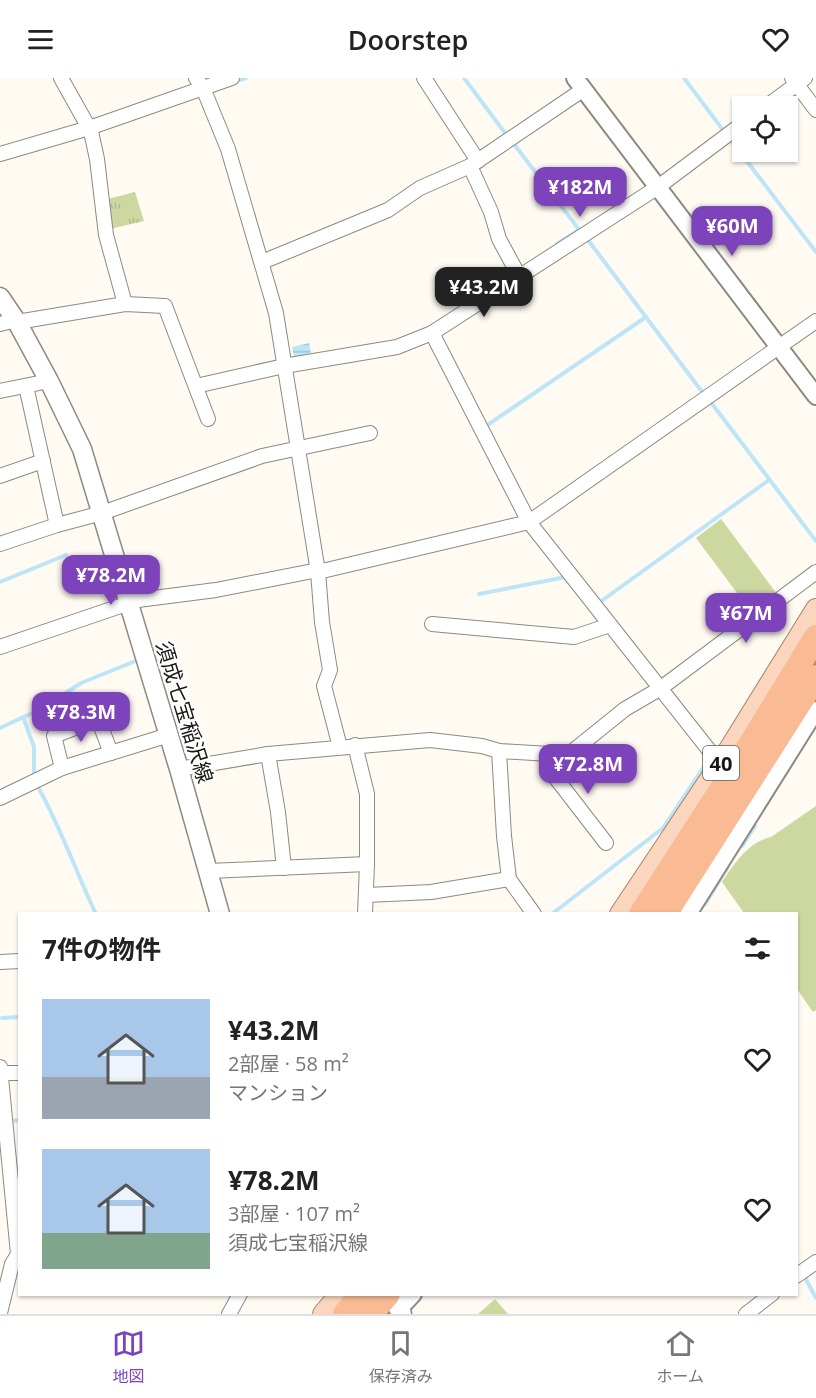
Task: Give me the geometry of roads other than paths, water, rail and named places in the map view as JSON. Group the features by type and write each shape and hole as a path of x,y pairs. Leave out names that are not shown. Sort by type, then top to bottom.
{"highway":[{"path":"642,912 816,637"},
{"path":"666,912 816,677"},
{"path":"345,1314 360,1296"},
{"path":"371,1314 395,1305"}],"main road":[{"name":"須成七宝稲沢線","path":"0,297 11,322 49,381 82,449 169,735 219,912"},
{"name":"40","path":"621,912 720,764 816,609"},
{"path":"323,1314 338,1296"}],"street":[{"path":"61,78 89,127 98,159 106,235 125,304"},
{"path":"0,154 89,127 200,83 232,78"},
{"path":"424,78 474,163 499,239 519,276"},
{"path":"779,96 798,80 816,110"},
{"path":"200,83 229,151 276,313 318,571 322,622 330,670 324,686 339,747"},
{"path":"262,262 388,210 420,188 474,163 579,83 816,396"},
{"path":"196,386 284,366 397,347 432,333 658,187 732,132"},
{"path":"11,322 125,304 165,306 208,419"},
{"path":"0,647 138,600 216,590 318,571 529,522 816,321"},
{"path":"432,333 529,522 720,764"},
{"path":"0,391 49,381"},
{"path":"26,386 57,525"},
{"path":"0,544 102,513 262,456 370,433"},
{"path":"0,476 43,461"},
{"path":"179,769 268,754 430,740 499,751 568,755 625,709 661,688 816,572"},
{"path":"432,624 574,637 610,625"},
{"path":"689,912 816,710"},
{"path":"62,768 54,736 98,719 111,753"},
{"path":"0,798 62,768 169,735"},
{"path":"355,745 367,794 365,912"},
{"path":"499,751 509,879 533,912"},
{"path":"268,754 278,812 284,868"},
{"path":"551,754 552,773 606,843"},
{"path":"208,871 367,864"},
{"path":"367,895 431,892 509,879"},
{"path":"0,962 18,961"},
{"path":"0,1067 10,1170 12,1259 0,1313"},
{"path":"0,1073 18,1073"},
{"path":"798,1275 816,1262"},
{"path":"229,1314 239,1296"},
{"path":"395,1305 410,1296"},
{"path":"746,1314 769,1296"}],"water":[{"path":"309,343 311,353 294,357 292,347"}],"waterway":[{"path":"233,82 246,78"},
{"path":"464,78 508,137"},
{"path":"684,78 723,130"},
{"path":"730,139 816,252"},
{"path":"514,144 580,231"},
{"path":"557,244 579,230"},
{"path":"588,240 703,393"},
{"path":"486,426 646,317"},
{"path":"710,401 816,541"},
{"path":"600,602 769,480"},
{"path":"0,582 66,555"},
{"path":"479,594 566,577"},
{"path":"0,728 41,709 81,683 138,660"},
{"path":"23,717 34,747 34,775"},
{"path":"555,912 663,828 709,759"},
{"path":"38,787 95,912"},
{"path":"742,846 755,826"},
{"path":"705,904 728,867"},
{"path":"2,1018 18,1017"},
{"path":"12,1121 18,1120"},
{"path":"804,1276 816,1298"}]}
